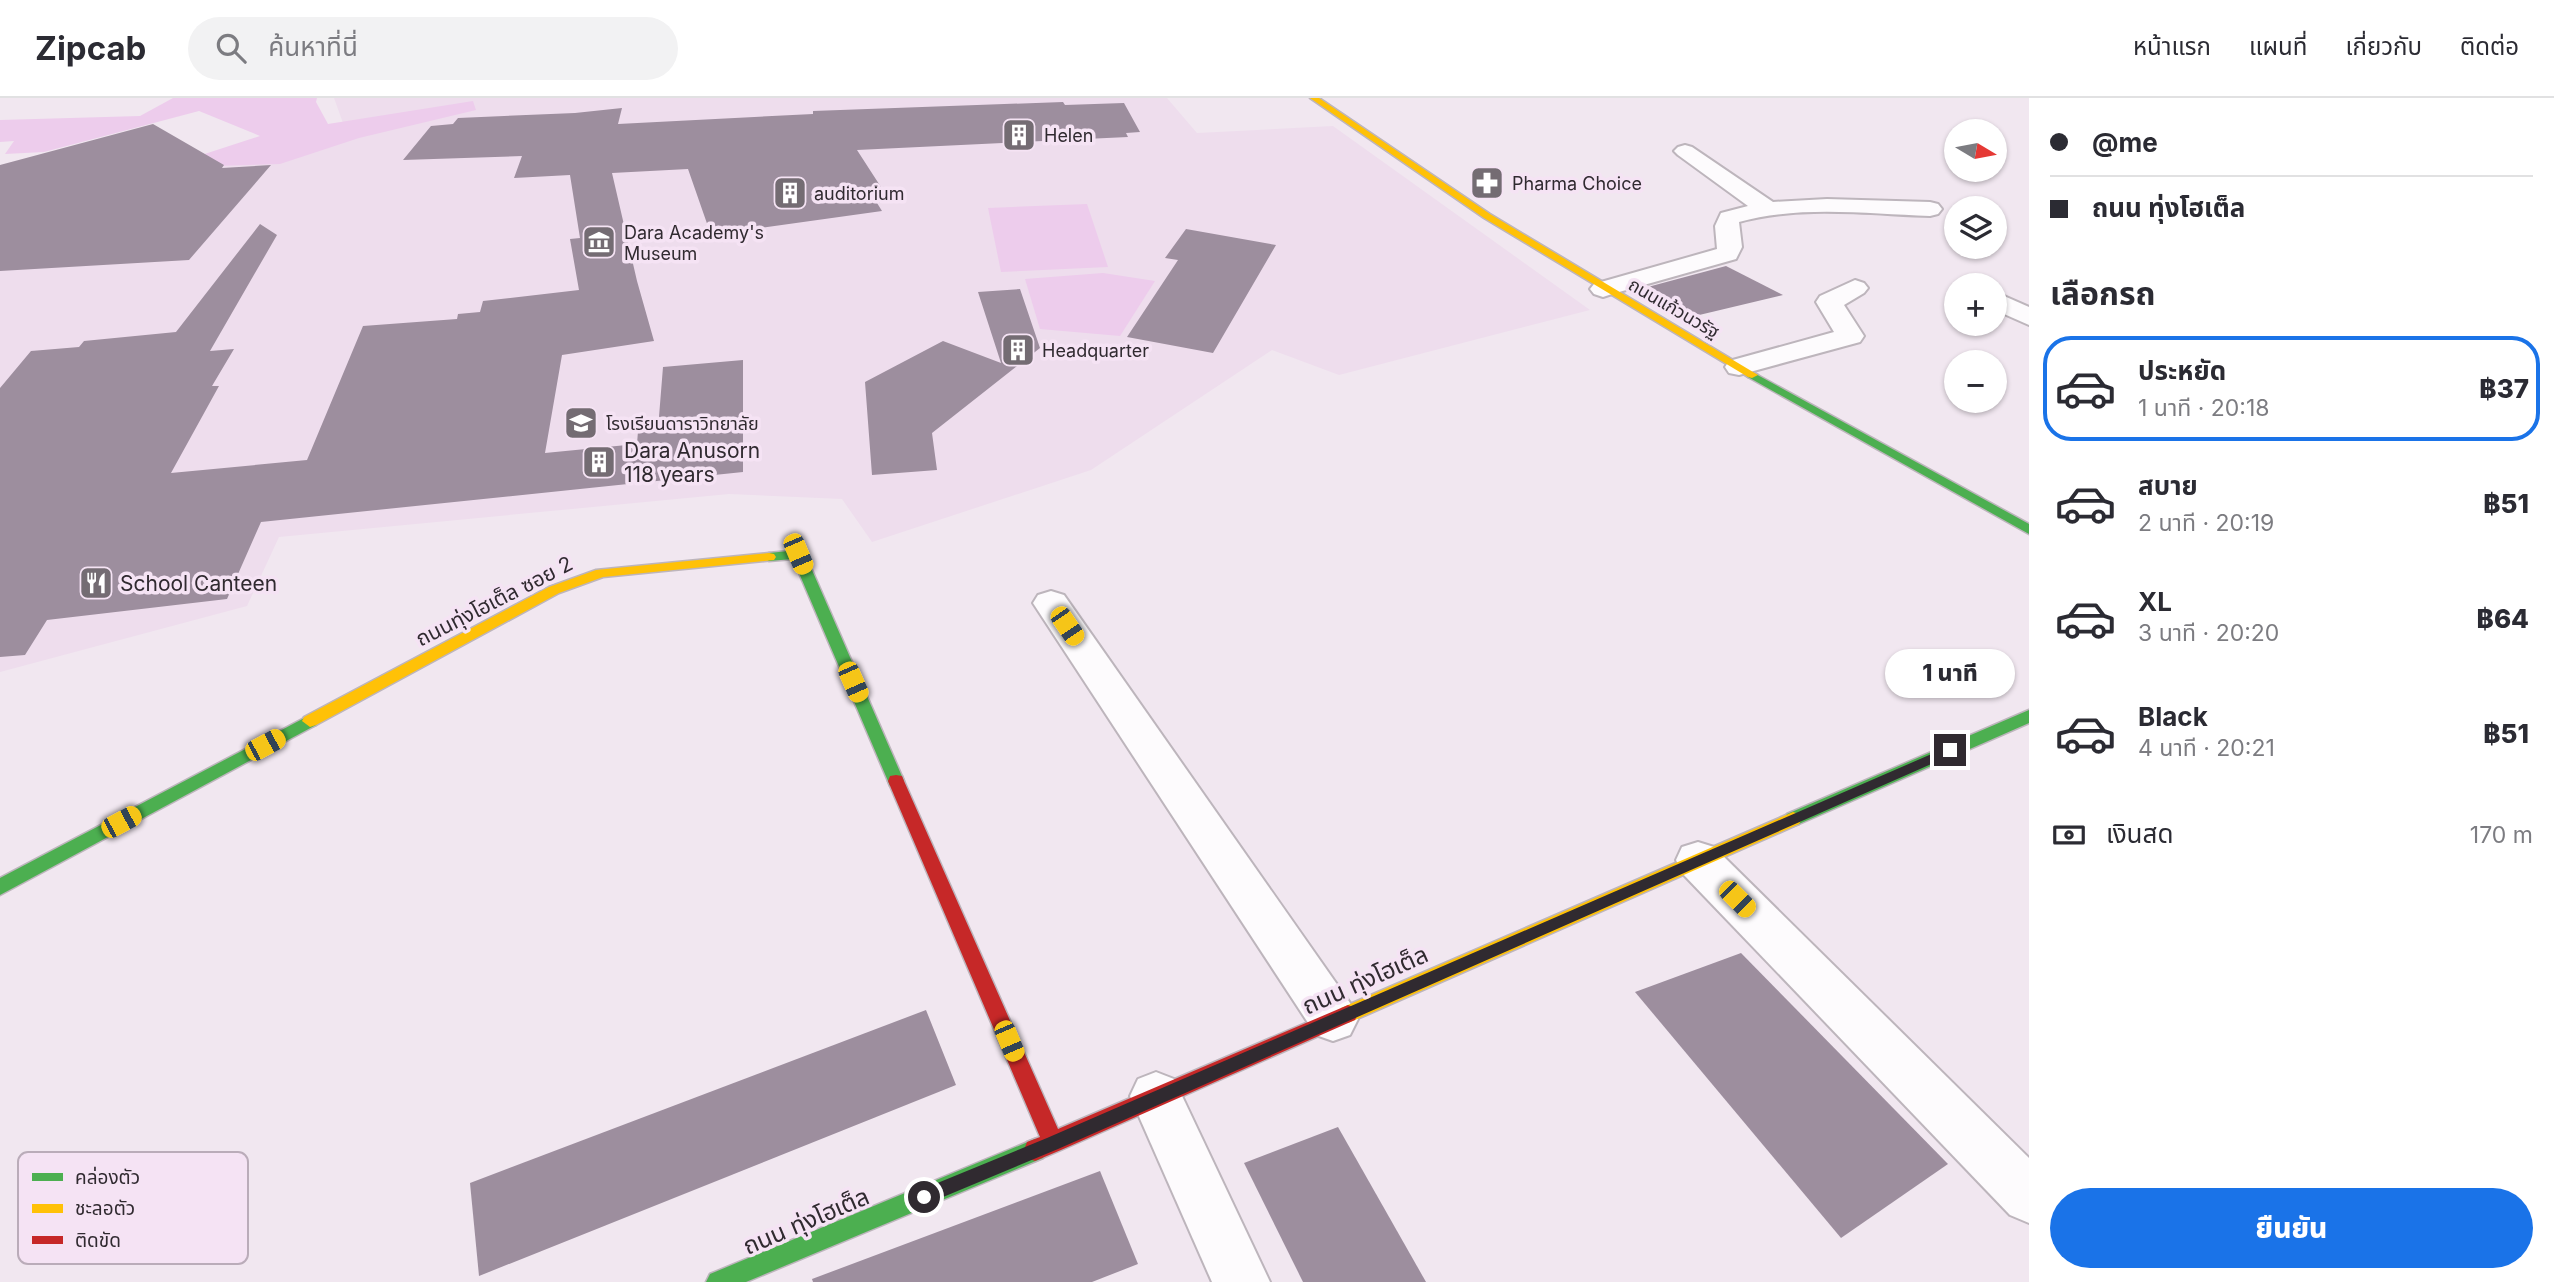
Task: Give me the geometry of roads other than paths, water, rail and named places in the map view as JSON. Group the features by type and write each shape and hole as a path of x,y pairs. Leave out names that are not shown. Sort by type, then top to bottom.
{"street":[{"name":"ถนนแก้วนวรัฐ","path":"1314,98 1449,191 1603,289 2029,530"},
{"path":"1685,151 1768,209"},
{"path":"1603,289 1727,254 1730,247 1725,230 1729,218 1768,209 1930,209"},
{"path":"1739,367 1850,336 1829,302 1855,288"},
{"path":"2007,306 2029,317"},
{"name":"ถนนทุ่งโฮเต็ล ซอย 2","path":"0,887 554,590 601,573 798,554 1053,1143"},
{"path":"1051,603 1333,1018"},
{"name":"ถนน ทุ่งโฮเต็ล","path":"718,1282 1053,1143 1333,1018 2029,716"},
{"path":"1698,860 2029,1196"},
{"path":"1156,1096 1241,1282"}],"place":[{"name":"Helen","path":"1019,135"},
{"name":"Pharma Choice","path":"1487,183"},
{"name":"auditorium","path":"790,193"},
{"name":"Dara Academy's Museum","path":"599,242"},
{"name":"Headquarter","path":"1018,350"},
{"name":"โรงเรียนดาราวิทยาลัย","path":"581,423"},
{"name":"Dara Anusorn 118 years","path":"599,462"},
{"name":"School Canteen","path":"96,583"}]}
